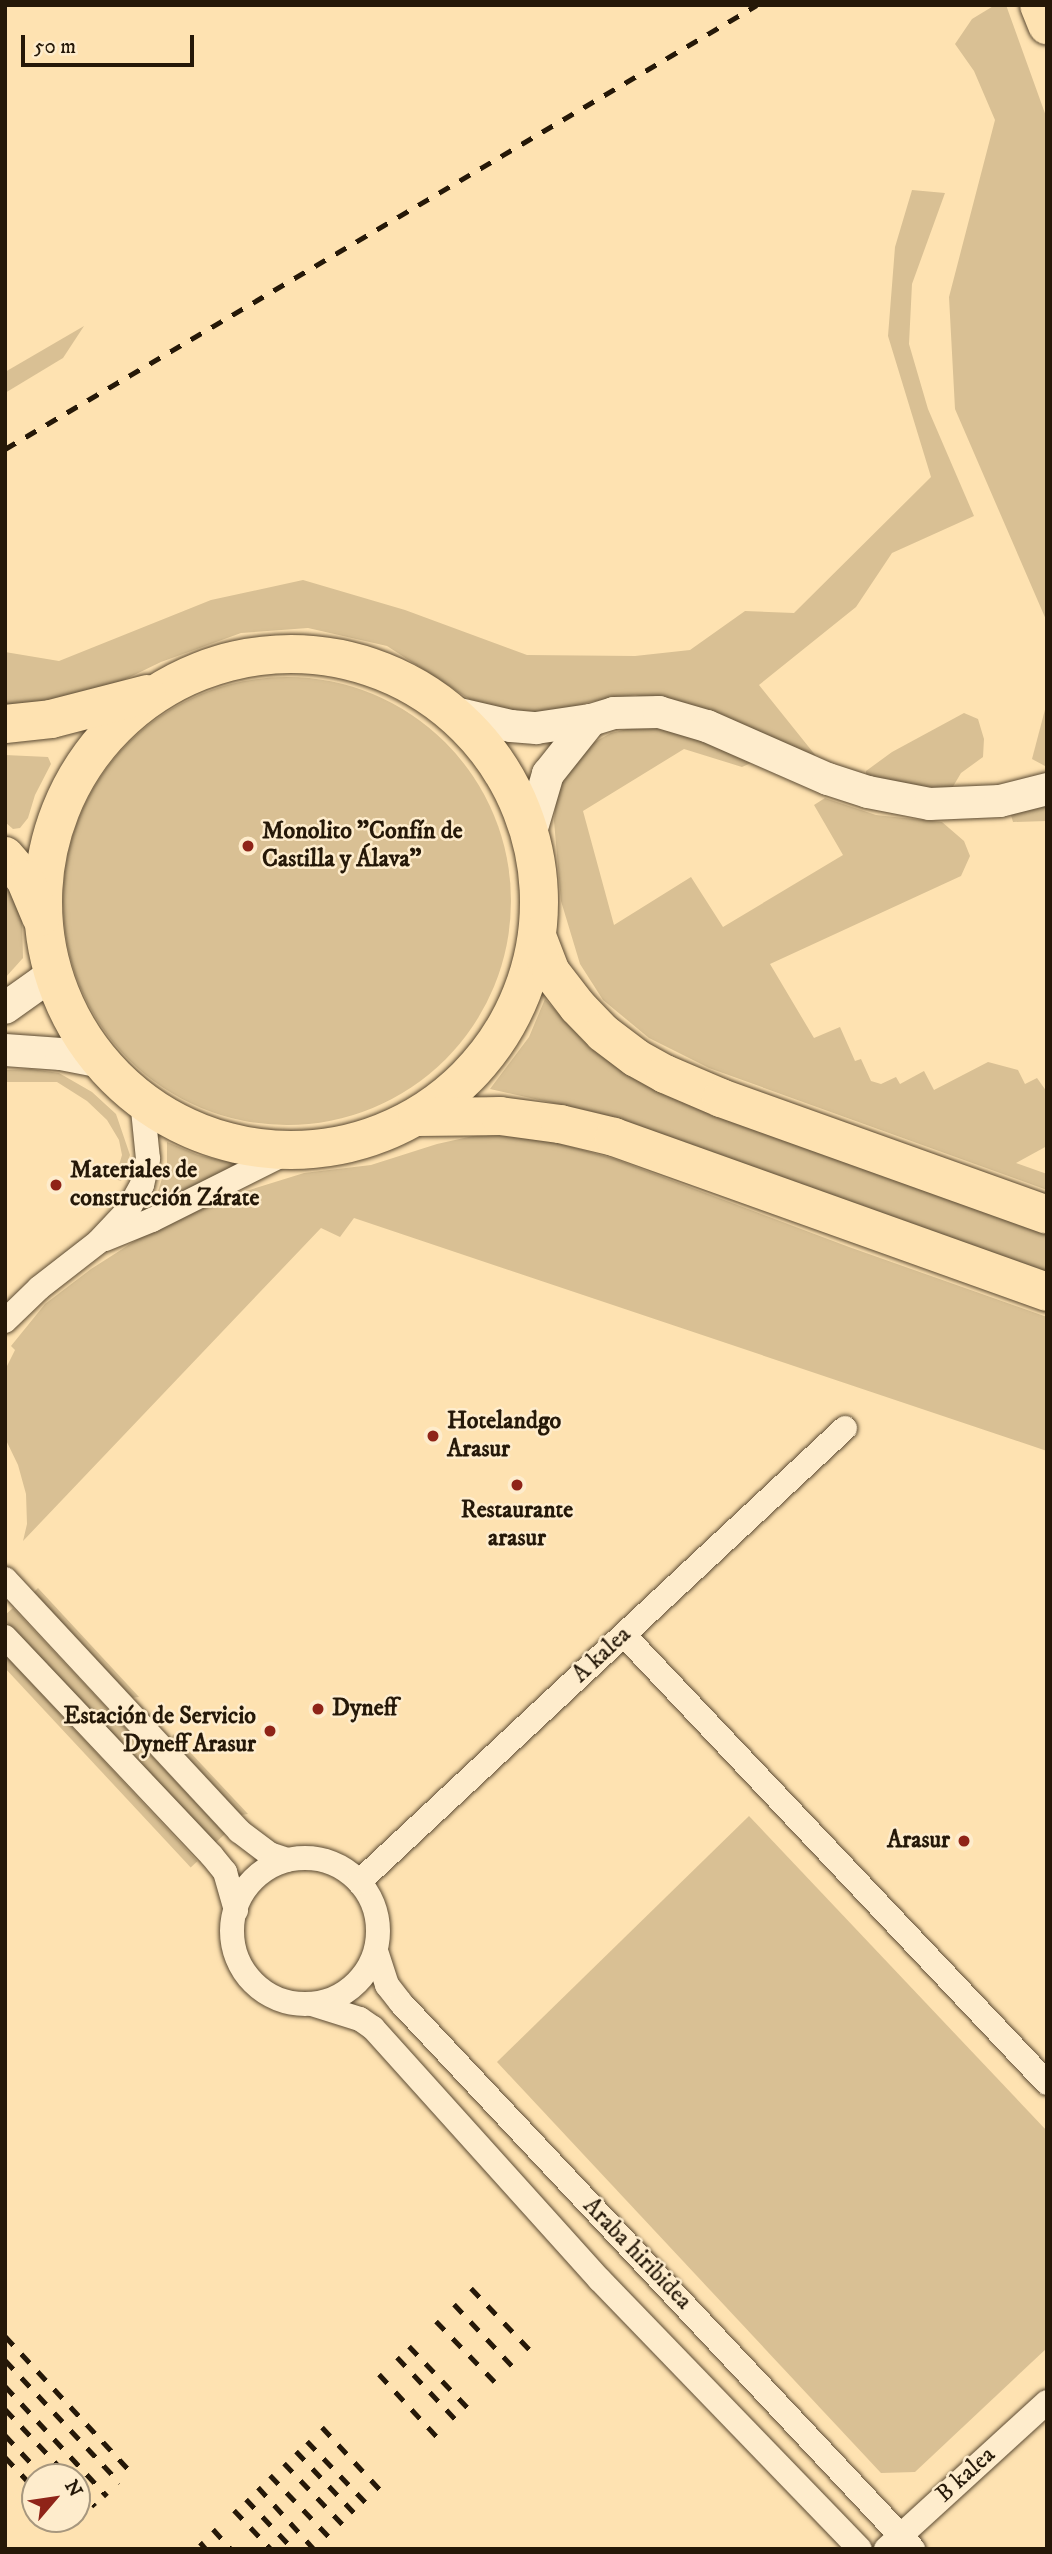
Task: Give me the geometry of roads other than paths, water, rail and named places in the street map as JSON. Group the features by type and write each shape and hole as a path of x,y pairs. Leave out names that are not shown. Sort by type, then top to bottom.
{"highway":[{"path":"1039,5 1047,25"},
{"path":"297,654 331,656 374,668 414,686 451,712 477,738 499,768 517,800 530,835 539,902 537,936 527,980 509,1021 484,1058 453,1090 417,1116 367,1138 336,1146 292,1150 239,1145 188,1128 142,1100 102,1062 73,1020 54,973 44,923 44,878 50,844 69,790 93,752 123,718 159,691 199,671 242,658 297,654"},
{"path":"5,724 51,719 159,691"},
{"path":"5,856 25,878 44,923"},
{"path":"537,936 551,972 578,1007 603,1033 636,1058 665,1074 721,1098 1047,1215"},
{"path":"417,1116 500,1116 560,1124 614,1137 1047,1292"}],"street":[{"path":"451,712 511,726 536,728 635,710 680,717 738,739 828,779 901,800 930,804 1000,801 1047,789"},
{"path":"530,835 548,774 591,720"},
{"path":"5,1008 54,973"},
{"path":"5,1050 61,1054 102,1062"},
{"path":"8,1325 39,1288 98,1242 128,1210 142,1185 148,1158 142,1100"},
{"path":"98,1242 152,1220 292,1150"},
{"name":"A kalea","path":"359,1882 845,1428"},
{"path":"5,1579 239,1831 270,1854 287,1860"},
{"path":"624,1635 1047,2082"},
{"path":"5,1637 225,1871 236,1910"},
{"path":"306,1858 326,1861 344,1869 359,1882 373,1903 379,1927 376,1951 367,1971 352,1988 333,1999 312,2004 292,2003 274,1997 255,1984 242,1966 232,1929 236,1910 246,1888 264,1870 287,1860 306,1858"},
{"name":"Araba hiribidea","path":"376,1951 387,1985 401,2003 900,2544"},
{"name":"Araba hiribidea","path":"312,2004 360,2019 373,2028 600,2280 860,2549"},
{"name":"B kalea","path":"900,2544 1047,2402"}],"railway":[{"path":"5,449 757,5"},
{"path":"471,2288 533,2353"},
{"path":"454,2304 515,2369"},
{"path":"436,2321 498,2385"},
{"path":"5,2336 131,2472"},
{"path":"409,2346 470,2410"},
{"path":"397,2357 458,2422"},
{"path":"5,2360 120,2483"},
{"path":"379,2374 439,2439"},
{"path":"5,2386 107,2496"},
{"path":"5,2409 56,2463"},
{"path":"322,2427 385,2495"},
{"path":"5,2435 31,2463"},
{"path":"307,2441 371,2508"},
{"path":"296,2451 360,2519"},
{"path":"5,2457 21,2474"},
{"path":"284,2463 348,2530"},
{"path":"270,2475 335,2543"},
{"path":"258,2487 314,2549"},
{"path":"246,2499 293,2549"},
{"path":"91,2502 95,2506"},
{"path":"234,2510 271,2549"},
{"path":"213,2529 231,2549"},
{"path":"200,2542 206,2549"}],"place":[{"name":"Monolito \"Confín de Castilla y Álava\"","path":"248,846"},
{"name":"Materiales de construcción Zárate","path":"56,1185"},
{"name":"Hotelandgo Arasur","path":"433,1436"},
{"name":"Restaurante arasur","path":"517,1485"},
{"name":"Dyneff","path":"318,1709"},
{"name":"Estación de Servicio Dyneff Arasur","path":"270,1731"},
{"name":"Arasur","path":"964,1841"}]}
